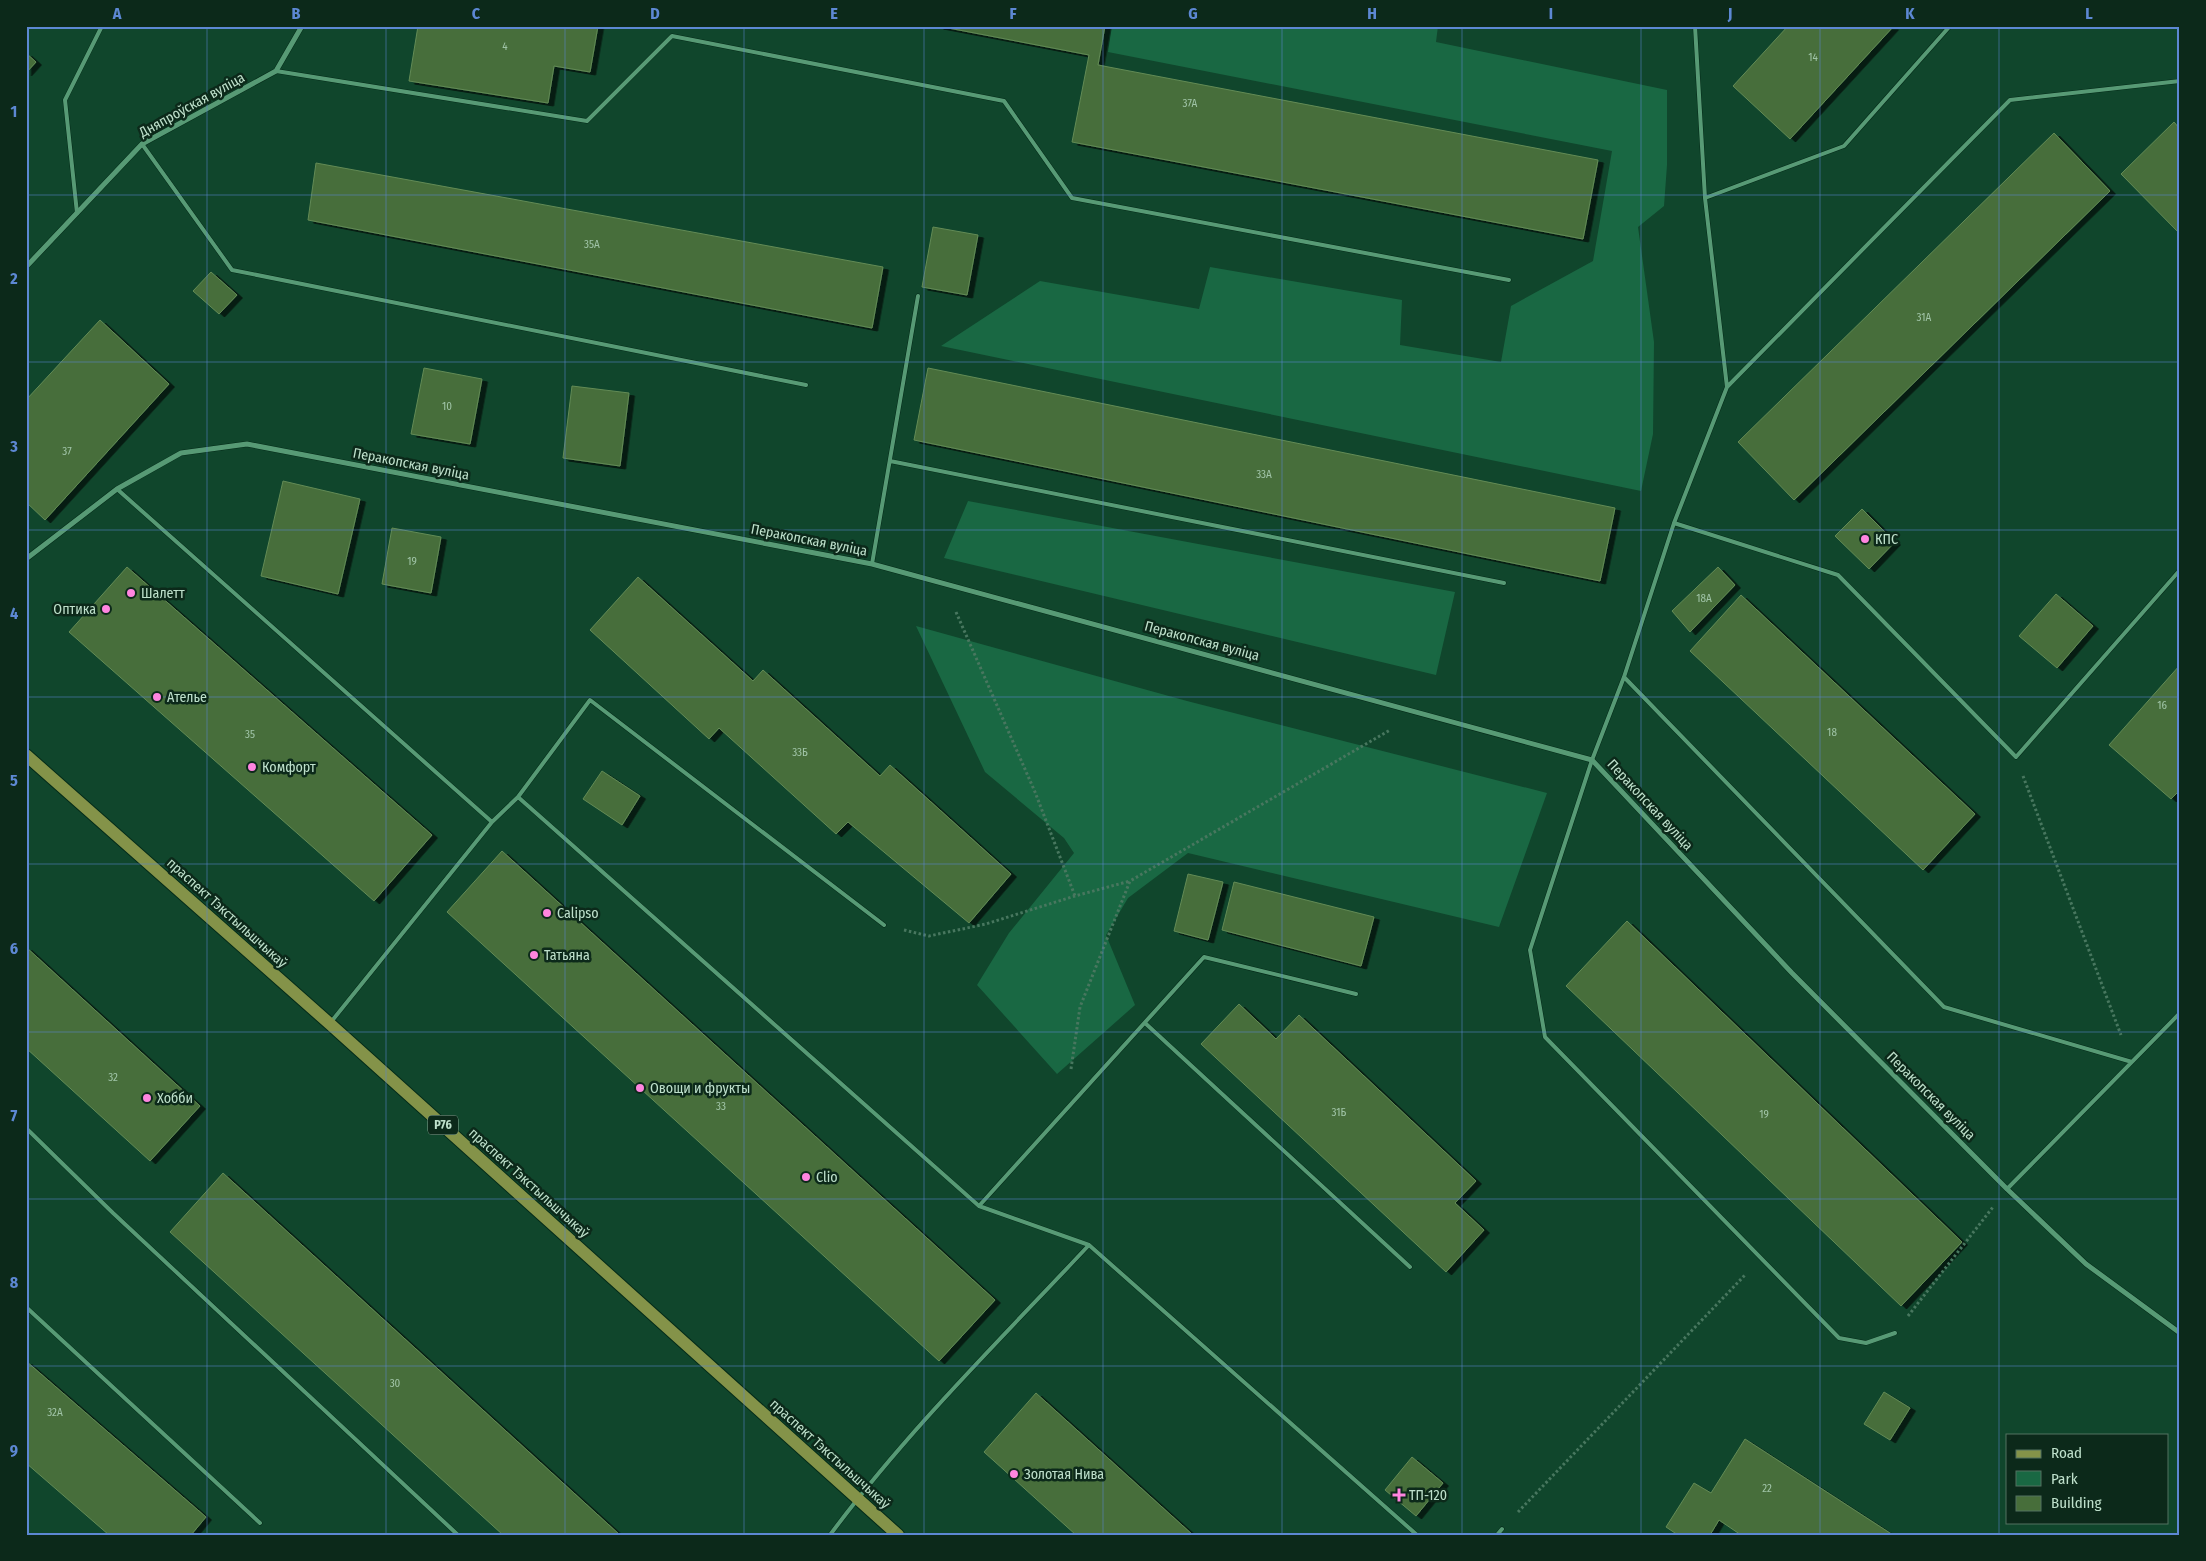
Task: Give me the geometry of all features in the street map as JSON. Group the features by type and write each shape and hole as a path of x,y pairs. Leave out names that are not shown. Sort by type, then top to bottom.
{"main road":[{"name":"праспект Тэкстыльшчыкаў","path":"26,755 330,1024 898,1535"}],"street":[{"path":"276,71 302,26"},
{"name":"Дняпроўская вуліца","path":"26,267 142,144 276,71"},
{"name":"Перакопская вуліца","path":"26,559 117,489 181,453 247,444 872,564 1592,760 1792,973 2007,1188 2086,1264 2180,1332"}],"lane":[{"path":"77,213 65,100 102,26"},
{"path":"1695,26 1705,198 1727,387"},
{"path":"1705,198 1844,146 1950,26"},
{"path":"276,71 587,121 672,36 1004,101 1072,198 1509,280"},
{"path":"1895,1333 1866,1342 1839,1338 1545,1037 1530,950 1592,760 1624,677 1674,523 1727,387 2010,100 2180,81"},
{"path":"142,144 232,270 806,385"},
{"path":"872,564 918,296"},
{"path":"890,461 1504,583"},
{"path":"117,489 492,822"},
{"path":"1674,523 1838,575 2016,757 2180,570"},
{"path":"1624,677 1944,1007 2132,1062"},
{"path":"330,1024 492,822 518,797 590,700 884,925"},
{"path":"518,797 979,1206 1089,1245 1417,1535"},
{"path":"979,1206 1204,957 1356,994"},
{"path":"2007,1188 2180,1013"},
{"path":"1145,1022 1410,1267"},
{"path":"26,1128 113,1214 458,1535"},
{"path":"830,1535 857,1498 915,1431 1089,1245"},
{"path":"26,1307 260,1523"},
{"path":"1497,1535 1502,1529"}],"path":[{"path":"944,583 1035,792 1074,896"},
{"path":"884,925 929,936 986,924 1130,880 1420,712"},
{"path":"2016,757 2132,1062"},
{"path":"1065,1111 1080,1007 1130,880"},
{"path":"1895,1333 2007,1188"},
{"path":"1502,1529 1761,1258"}],"green space":[{"path":"1112,26 1438,26 1436,42 1667,90 1667,165 1664,206 1638,227 1654,342 1653,434 1641,491 941,346 1040,281 1199,309 1210,267 1402,300 1400,345 1501,362 1511,306 1593,261 1612,151 1108,52"},
{"path":"968,501 1455,592 1436,675 944,558"},
{"path":"916,626 1187,701 1547,793 1499,927 1188,853 1128,898 1106,935 1135,1005 1057,1074 977,985 1009,933 1074,853 1064,838 985,772"}],"building":[{"path":"418,26 598,26 590,72 554,66 548,103 409,81"},
{"path":"938,26 1105,26 1098,65 1598,160 1583,239 1072,142 1089,55"},
{"path":"1788,26 1893,27 1790,139 1733,86"},
{"path":"26,53 36,62 26,73"},
{"path":"2174,122 2180,129 2180,234 2121,174"},
{"path":"2054,133 2110,191 1794,500 1738,442"},
{"path":"316,163 883,267 872,328 308,220"},
{"path":"933,227 978,235 967,295 922,287"},
{"path":"211,272 237,295 219,314 193,291"},
{"path":"100,320 169,384 45,520 26,502 26,400"},
{"path":"424,368 482,379 470,444 411,434"},
{"path":"928,368 1615,508 1600,581 914,440"},
{"path":"572,386 629,393 620,466 563,458"},
{"path":"283,481 360,499 338,594 261,576"},
{"name":"КПС","path":"1862,509 1895,542 1869,569 1835,536"},
{"path":"392,528 441,537 431,593 382,584"},
{"path":"127,567 432,835 374,901 69,632"},
{"path":"1718,567 1735,585 1690,632 1672,611"},
{"path":"638,577 753,681 763,670 880,776 890,765 1011,874 969,923 848,822 836,834 719,728 709,739 590,630"},
{"path":"2056,594 2093,626 2057,668 2019,636"},
{"path":"1741,595 1975,814 1923,870 1690,651"},
{"path":"2180,665 2180,790 2171,799 2109,745"},
{"path":"602,771 640,796 622,825 583,799"},
{"path":"502,851 995,1300 939,1361 447,912"},
{"path":"1188,874 1223,882 1208,940 1174,931"},
{"path":"1234,882 1374,917 1361,966 1222,930"},
{"path":"1627,921 1962,1242 1901,1306 1566,986"},
{"path":"26,947 200,1106 150,1161 26,1048"},
{"path":"1239,1004 1276,1039 1299,1015 1476,1181 1455,1203 1484,1230 1446,1272 1201,1044"},
{"path":"223,1173 620,1535 503,1535 170,1232"},
{"path":"26,1361 206,1517 191,1535 109,1535 26,1463"},
{"path":"1884,1392 1910,1408 1890,1440 1864,1424"},
{"path":"1036,1393 1193,1535 1076,1535 984,1452"},
{"path":"1745,1439 1893,1535 1741,1535 1719,1520 1710,1535 1678,1535 1666,1527 1694,1483 1711,1493"},
{"path":"1412,1457 1443,1483 1416,1516 1385,1490"}],"place":[{"name":"КПС","path":"1865,539"},
{"name":"Шалетт","path":"131,593"},
{"name":"Оптика","path":"106,609"},
{"name":"Ателье","path":"157,697"},
{"name":"Комфорт","path":"252,767"},
{"name":"Calipso","path":"547,913"},
{"name":"Татьяна","path":"534,955"},
{"name":"Овощи и фрукты","path":"640,1088"},
{"name":"Хобби","path":"147,1098"},
{"name":"Clio","path":"806,1177"},
{"name":"Золотая Нива","path":"1014,1474"},
{"name":"ТП-120","path":"1399,1495"}]}
